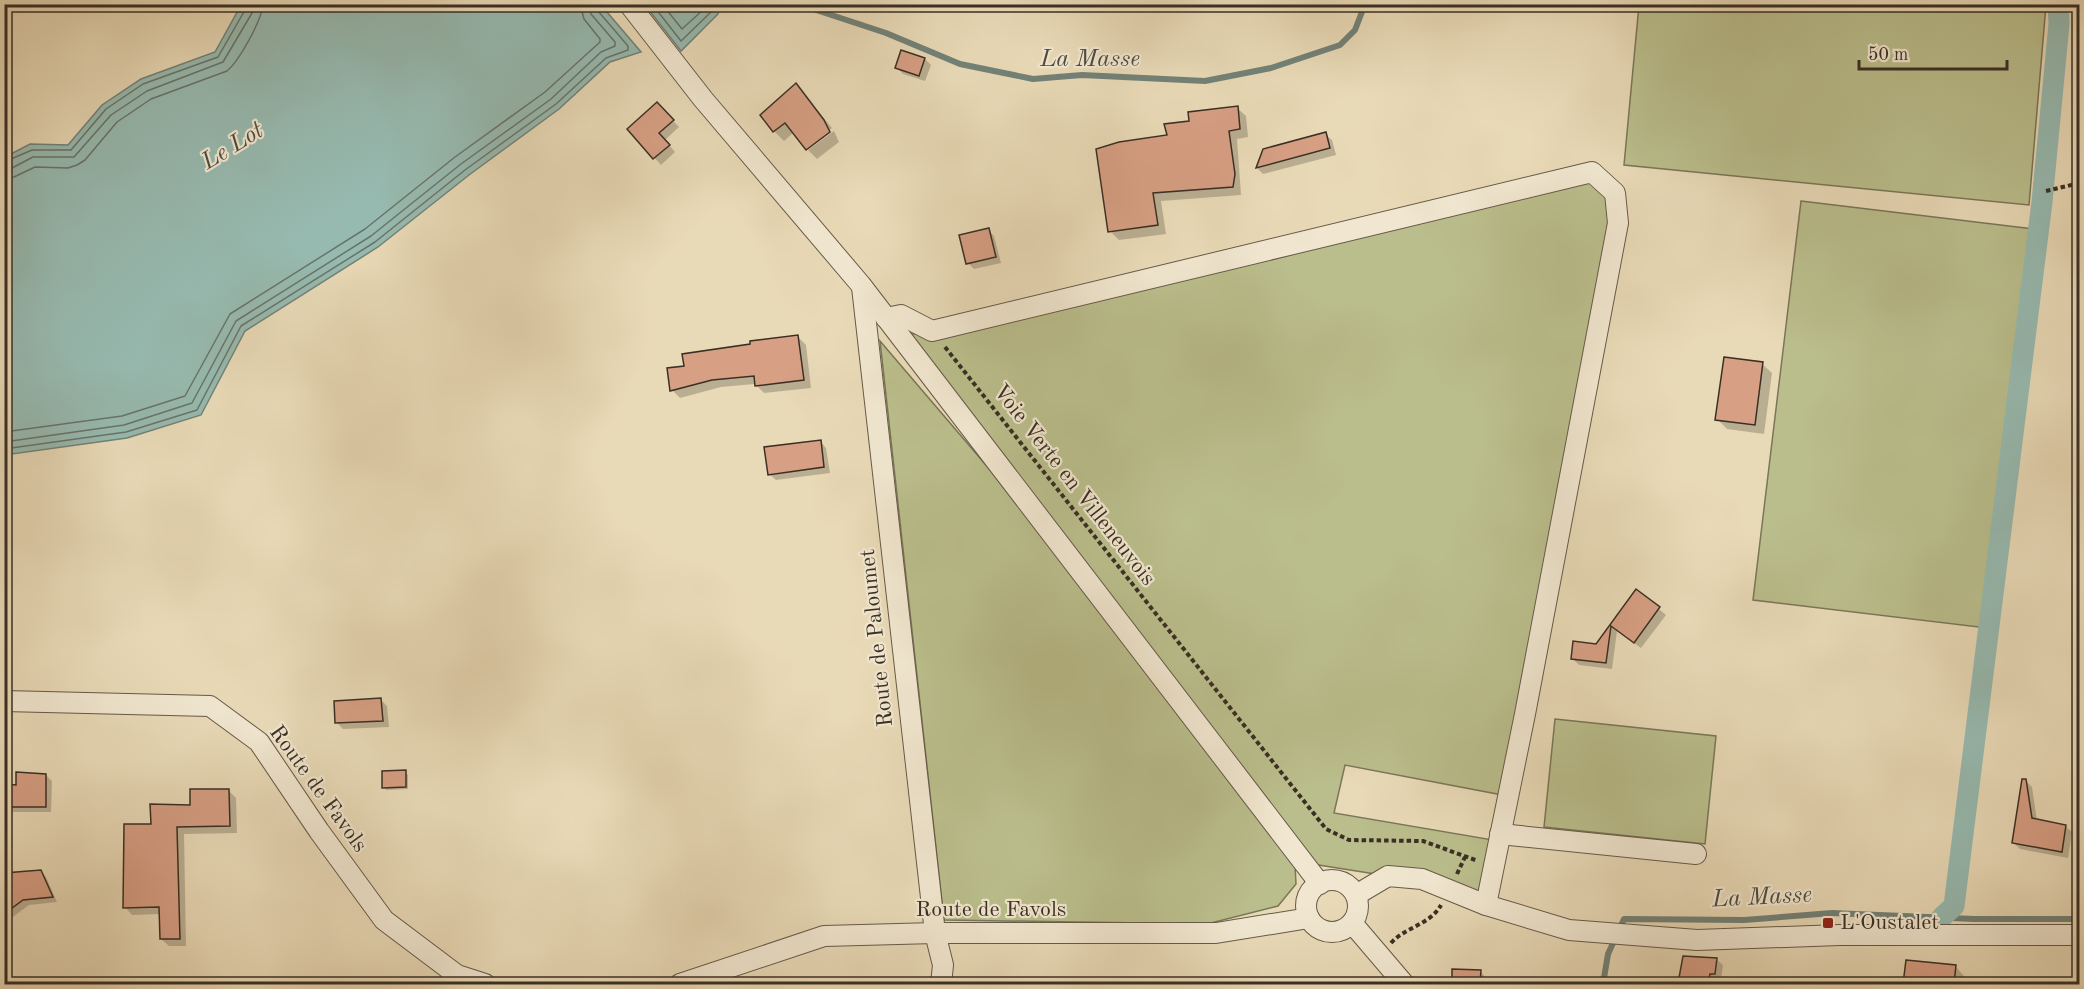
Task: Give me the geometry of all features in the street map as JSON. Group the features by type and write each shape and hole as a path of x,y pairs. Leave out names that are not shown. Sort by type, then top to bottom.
{"street":[{"path":"629,4 703,99 861,285 1320,884"},
{"path":"886,318 901,315 932,331 1592,172 1615,193 1618,224 1527,703 1486,905"},
{"name":"Route de Paloumet","path":"861,285 935,933 943,965 941,984"},
{"name":"Route de Favols","path":"4,701 210,705 259,742 319,831 384,920 457,975 485,984"},
{"path":"1500,834 1696,854"},
{"path":"1356,895 1388,876 1422,879 1486,905 1569,930 1697,940 1840,935 2079,935"},
{"path":"1328,881 1344,883 1356,895 1358,909 1352,923 1338,932 1329,932 1314,925 1309,918 1307,903 1309,895 1320,884 1328,881"},
{"name":"Route de Favols","path":"680,984 824,936 935,933 1216,933 1309,918"},
{"path":"1352,923 1404,984"}],"path":[{"path":"2046,191 2079,183"},
{"name":"Voie Verte en Villeneuvois","path":"932,331 1326,829 1349,840 1423,841 1465,857"},
{"path":"1381,955 1399,935 1418,927 1437,913 1449,890"}],"green space":[{"path":"1639,5 2046,5 2029,205 1624,165"},
{"path":"1592,172 1615,193 1508,796 1345,765 1334,813 1499,841 1486,905 1388,876 1306,863 901,336 932,331"},
{"path":"1801,201 2035,229 1987,628 1753,600"},
{"path":"880,341 991,471 1295,865 1296,884 1278,906 1207,924 944,920"},
{"path":"1555,719 1716,736 1705,844 1544,827"}],"water":[{"name":"Le Lot","path":"260,5 601,5 641,52 610,62 559,109 469,175 378,247 245,331 201,415 127,438 5,455 5,157 30,144 68,145 102,105 141,79 215,52 240,7"},
{"path":"645,5 718,5 718,14 681,51"}],"building":[{"path":"901,50 925,58 919,76 895,68"},
{"path":"796,83 824,120 830,132 806,150 785,123 773,132 760,115"},
{"path":"657,102 674,120 659,133 670,145 653,159 627,129"},
{"path":"1238,106 1240,129 1229,131 1235,174 1233,187 1153,193 1158,225 1108,232 1096,149 1119,142 1167,135 1164,124 1189,121 1188,112"},
{"path":"1326,132 1330,148 1256,168 1263,149"},
{"path":"989,228 996,257 966,264 959,235"},
{"path":"798,335 804,380 755,386 754,376 712,380 670,391 667,368 684,366 682,354 750,344 750,341"},
{"path":"1724,357 1763,362 1755,425 1715,420"},
{"path":"821,440 824,467 768,475 764,447"},
{"path":"1636,589 1660,607 1634,643 1611,626 1606,663 1571,659 1573,641 1596,644"},
{"path":"381,698 383,721 335,723 334,701"},
{"path":"406,770 406,787 382,788 382,771"},
{"path":"16,772 46,774 46,807 4,807 4,784 16,785"},
{"path":"2022,779 2026,779 2032,818 2066,825 2062,852 2012,843"},
{"path":"190,789 229,789 230,826 177,827 180,939 160,939 159,907 123,908 124,824 151,824 150,804 190,805"},
{"path":"41,870 53,897 23,900 4,914 4,873"},
{"path":"1683,956 1717,958 1715,974 1710,974 1708,984 1678,983"},
{"path":"1906,960 1956,965 1954,984 1903,984"},
{"path":"1452,969 1481,970 1480,984 1452,984"}],"waterway":[{"name":"La Masse","path":"798,4 886,33 960,64 1033,79 1082,75 1205,81 1271,68 1340,45 1355,30 1365,4"},
{"path":"1942,917 1954,906 2042,202 2059,24 2058,4"},
{"name":"La Masse","path":"1603,984 1608,954 1624,919 1744,920 1832,913 1974,919 2080,919"}],"place":[{"name":"L'Oustalet","path":"1828,923"}]}
